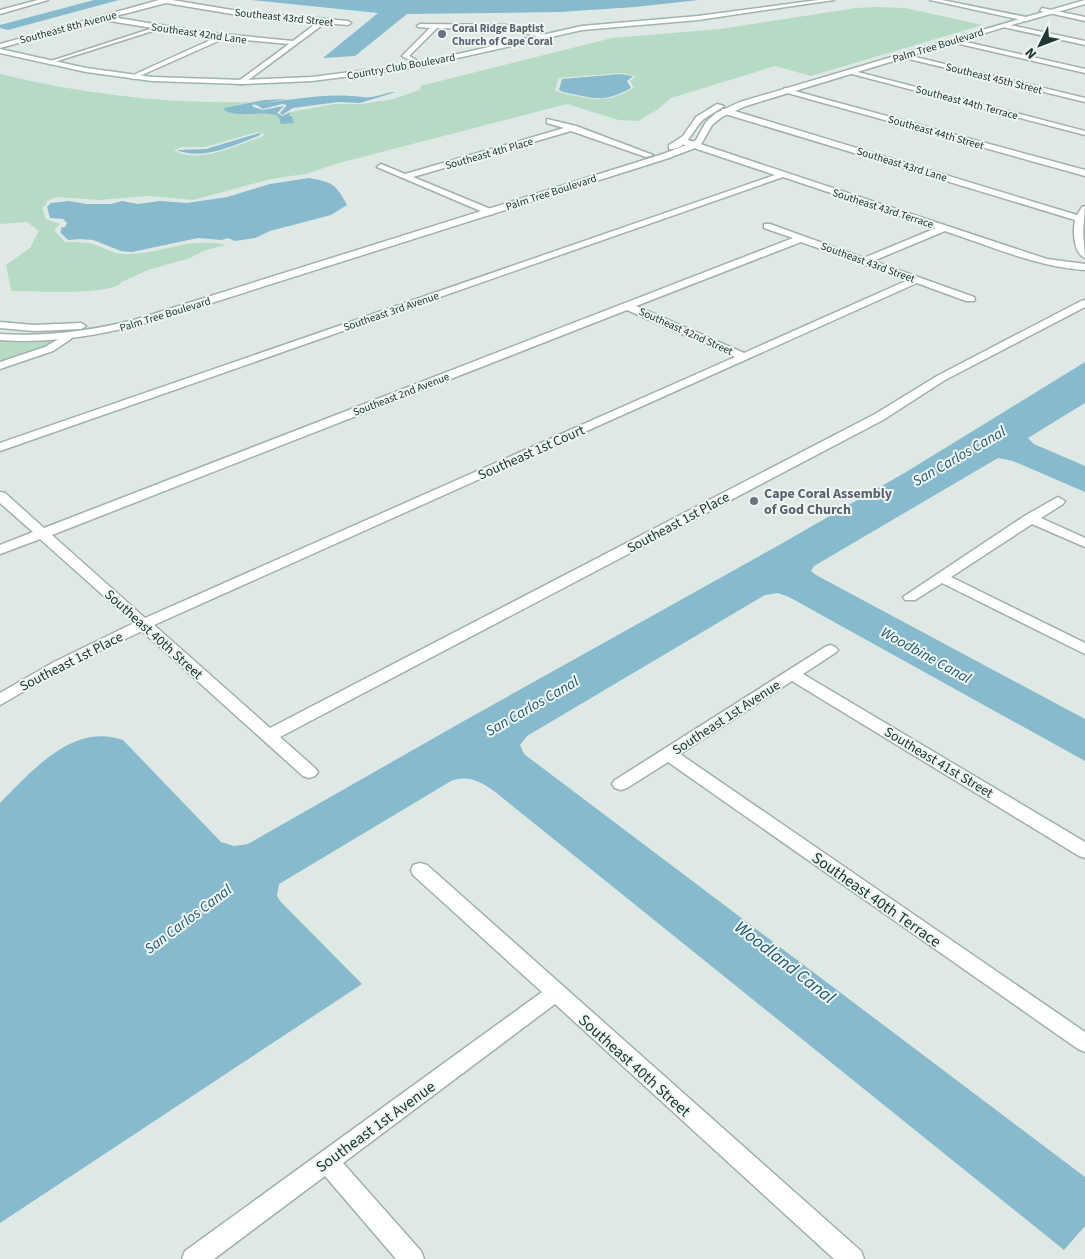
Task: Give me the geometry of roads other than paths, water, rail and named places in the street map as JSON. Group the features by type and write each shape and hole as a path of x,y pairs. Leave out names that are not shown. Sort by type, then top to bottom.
{"street":[{"path":"0,12 46,0"},
{"name":"Southeast 8th Avenue","path":"0,48 164,0"},
{"name":"Southeast 43rd Street","path":"164,0 244,14 348,23"},
{"name":"Country Club Boulevard","path":"757,9 808,0"},
{"name":"Country Club Boulevard","path":"0,48 53,62 179,81 246,81 338,77 418,63 582,28 704,16 831,0"},
{"path":"933,0 950,1 1025,17"},
{"name":"Palm Tree Boulevard","path":"0,338 67,337 104,331 142,321 490,212 692,146 699,141 714,119 725,111 750,101 1004,26 1042,10 1074,0"},
{"name":"Palm Tree Boulevard","path":"0,325 57,328 123,318 667,149 682,141 697,121 713,109 739,98 944,38 995,24 1052,12 1085,2"},
{"path":"1042,10 1085,18"},
{"name":"Country Club Boulevard","path":"418,63 586,24 704,16"},
{"name":"Southeast 42nd Lane","path":"104,18 223,37 295,43"},
{"path":"246,81 324,22"},
{"path":"995,24 1085,43"},
{"path":"420,26 506,27 546,36"},
{"path":"418,63 405,56 435,27"},
{"path":"53,62 159,28"},
{"path":"136,75 223,37"},
{"path":"944,38 1085,71"},
{"name":"Southeast 8th Avenue","path":"0,48 10,48"},
{"name":"Country Club Boulevard","path":"10,48 136,75"},
{"name":"Southeast 45th Street","path":"893,53 1085,100"},
{"name":"Southeast 44th Terrace","path":"839,69 1085,133"},
{"name":"Southeast 44th Street","path":"777,87 1085,173"},
{"name":"Southeast 43rd Lane","path":"713,109 725,111 1079,218"},
{"path":"550,121 659,158"},
{"name":"Southeast 4th Place","path":"404,177 573,128"},
{"name":"Southeast 43rd Terrace","path":"682,141 692,146 1056,264 1085,267"},
{"path":"381,167 490,212"},
{"name":"Southeast 3rd Avenue","path":"0,447 782,175"},
{"path":"1085,209 1079,218 1077,233 1085,255"},
{"name":"Southeast 43rd Street","path":"767,226 970,299"},
{"path":"865,261 944,228"},
{"name":"Southeast 2nd Avenue","path":"0,550 802,238"},
{"name":"Southeast 1st Court","path":"144,624 917,280"},
{"name":"Southeast 1st Place","path":"269,736 880,417 941,378 1085,303"},
{"name":"Southeast 42nd Street","path":"627,306 744,357"},
{"path":"0,366 49,349 67,337"},
{"name":"Southeast 40th Street","path":"0,496 309,772"},
{"path":"910,597 1058,501"},
{"path":"1031,518 1085,543"},
{"path":"941,577 1085,649"},
{"name":"Southeast 1st Place","path":"0,700 59,665 144,624"},
{"name":"Southeast 1st Avenue","path":"621,784 830,650"},
{"name":"Southeast 41st Street","path":"792,674 1085,851"},
{"name":"Southeast 40th Terrace","path":"669,754 1085,1043"},
{"name":"Southeast 40th Street","path":"420,870 852,1259"},
{"name":"Southeast 1st Avenue","path":"194,1259 555,993"},
{"path":"327,1161 412,1259"}],"water":[{"path":"94,0 119,0 8,30 0,28 0,25"},
{"path":"252,0 699,0 560,12 407,14 355,56 323,58 378,13"},
{"path":"621,74 633,76 627,81 631,88 613,96 590,98 559,90 562,79"},
{"path":"396,92 360,103 338,102 293,108 282,115 280,113 287,105 282,104 263,109 255,104 336,95 371,97"},
{"path":"287,99 252,105 263,110 284,106 277,113 282,116 291,112 289,115 294,123 281,124 278,116 272,114 238,114 225,111 224,108 264,100"},
{"path":"261,134 239,144 208,153 197,154 177,150 206,149"},
{"path":"309,178 332,185 340,192 347,205 331,215 270,231 255,238 235,241 228,238 222,240 198,238 132,252 121,251 93,240 68,240 60,232 62,229 60,228 65,227 67,223 63,219 50,218 47,207 51,203 69,201 87,204 111,204 122,201 138,204 160,201 187,203 227,197 270,184"},
{"path":"1085,362 1085,403 1028,438 1034,444 1085,466 1085,492 1013,461 998,458 814,566 811,571 1085,719 1085,761 789,597 778,593 765,595 527,736 520,745 524,754 1085,1177 1085,1226 1064,1250 496,793 479,782 470,779 451,781 279,884 277,896 280,901 362,984 0,1223 0,803 40,764 71,744 87,738 105,736 123,740 221,842 234,846 248,844 781,544 906,472"}],"place":[{"name":"Coral Ridge Baptist Church of Cape Coral","path":"442,34"},
{"name":"Cape Coral Assembly of God Church","path":"754,501"}],"water label":[{"name":"San Carlos Canal","path":"959,456"},
{"name":"Woodbine Canal","path":"926,655"},
{"name":"San Carlos Canal","path":"532,706"},
{"name":"San Carlos Canal","path":"188,919"},
{"name":"Woodland Canal","path":"785,962"}]}
